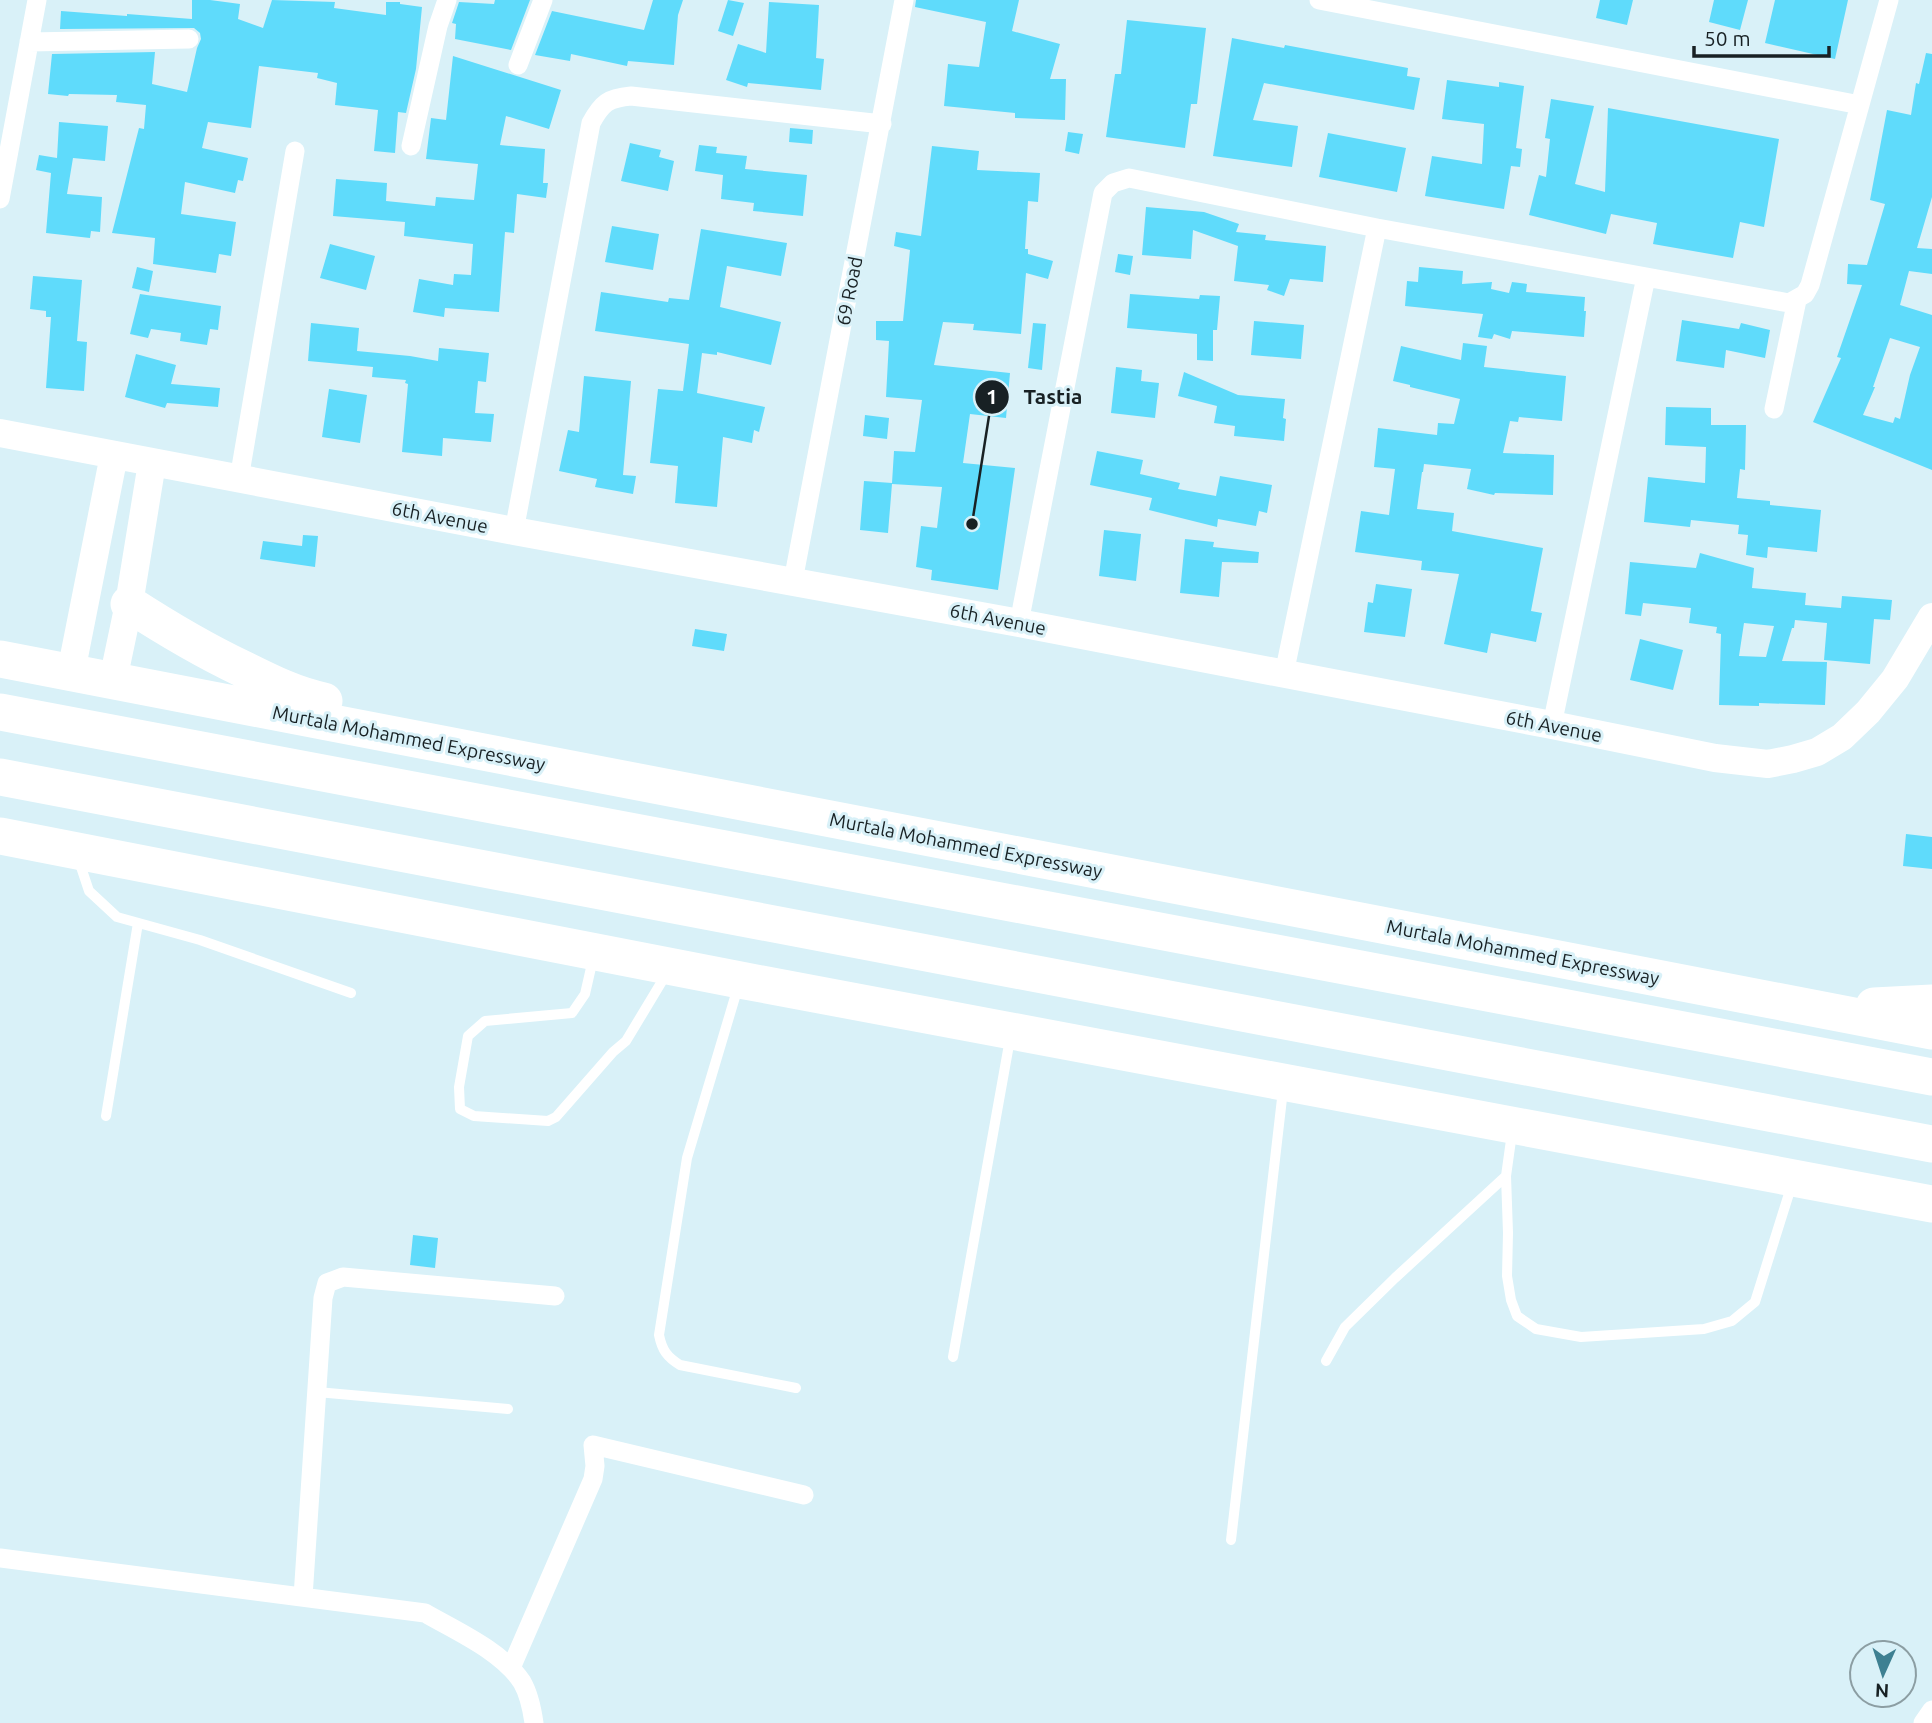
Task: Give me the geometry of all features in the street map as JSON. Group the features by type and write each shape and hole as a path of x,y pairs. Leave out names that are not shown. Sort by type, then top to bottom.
{"highway":[{"path":"129,604 175,635 276,685 313,699 448,726 525,746 587,773"},
{"name":"Murtala Mohammed Expressway","path":"0,659 1932,1031"},
{"path":"0,712 1932,1077"},
{"path":"0,777 1932,1144"},
{"path":"0,836 740,980 1932,1204"},
{"path":"1825,1010 1932,1003"},
{"path":"1839,1187 1932,1225"}],"street":[{"path":"0,199 37,0"},
{"path":"411,146 438,26 447,0"},
{"path":"518,65 543,0"},
{"name":"69 Road","path":"793,581 904,0"},
{"path":"1319,0 1860,106"},
{"path":"1019,623 1103,193 1113,183 1129,178 1377,228 1789,303 1805,294 1810,285 1889,0"},
{"path":"29,42 189,39"},
{"path":"514,531 591,123 606,102 616,97 631,96 882,124"},
{"path":"239,480 295,151"},
{"path":"1284,674 1377,228"},
{"path":"1552,725 1646,277"},
{"path":"1774,409 1797,300"},
{"name":"6th Avenue","path":"0,433 239,480 1019,623 1715,758 1768,764 1817,752 1842,737 1868,712 1895,679 1932,617"},
{"path":"71,672 114,455"},
{"path":"113,680 129,604 152,463"},
{"path":"303,1597 323,1298 327,1283 343,1277 555,1296"},
{"path":"511,1668 593,1479 593,1445 804,1495"},
{"path":"0,1558 425,1613 482,1646 511,1668 523,1683 532,1706 534,1723"},
{"path":"1923,1723 1932,1710"}],"lane":[{"path":"75,850 89,891 117,917 200,940 351,993"},
{"path":"106,1116 138,923"},
{"path":"595,952 585,994 572,1013 485,1021 468,1035 458,1087 460,1109 474,1116 548,1121 556,1117 613,1052 626,1041 671,966"},
{"path":"740,980 687,1158 659,1335 668,1357 680,1365 796,1388"},
{"path":"953,1357 1012,1031"},
{"path":"1231,1540 1284,1082"},
{"path":"1513,1125 1506,1176 1507,1276 1517,1316 1536,1329 1581,1337 1704,1329 1732,1321 1755,1302 1793,1179"},
{"path":"1326,1361 1345,1327 1506,1176"},
{"path":"317,1392 508,1409"}],"building":[{"path":"192,0 240,4 238,19 263,28 272,0 335,2 334,8 386,15 386,2 422,7 416,69 406,113 398,112 395,153 374,151 378,110 335,105 337,83 317,78 318,73 259,66 251,128 208,122 202,148 248,158 243,181 238,180 235,193 185,182 181,214 236,222 231,256 219,254 216,273 153,264 155,238 112,233 139,128 144,129 146,105 116,102 117,95 48,94 52,54 155,52 152,84 187,92 201,39 200,33 194,28 60,29 61,11 192,19"},
{"path":"495,0 530,0 511,50 455,39 456,24 452,23 459,2 494,4"},
{"path":"653,0 683,0 678,15 674,65 628,61 627,66 571,54 570,61 535,55 552,11 644,30"},
{"path":"728,0 744,3 733,36 718,31"},
{"path":"916,0 1019,0 1012,31 1060,44 1050,79 1066,79 1065,120 1015,118 1015,113 944,106 948,64 979,67 986,22 915,7"},
{"path":"1600,0 1633,0 1627,25 1596,18"},
{"path":"1714,0 1748,0 1740,30 1709,22"},
{"path":"1775,0 1848,0 1835,59 1765,43"},
{"path":"769,2 819,5 816,58 824,59 821,90 748,83 747,87 726,80 738,44 766,53"},
{"path":"1127,20 1206,28 1197,104 1191,104 1185,148 1106,137 1115,74 1121,74"},
{"path":"1232,38 1408,68 1407,76 1420,78 1414,110 1264,83 1253,120 1298,126 1292,167 1213,156"},
{"path":"1926,53 1932,54 1932,197 1917,248 1932,249 1932,274 1909,271 1900,305 1932,315 1932,470 1813,422 1841,358 1837,357 1862,285 1847,284 1848,264 1867,265 1885,204 1870,200 1887,110 1911,115 1916,83 1919,84","holes":["1890,338 1920,347 1910,375 1900,419 1895,417 1893,423 1863,415"]},
{"path":"453,56 561,90 549,129 506,116 500,145 545,149 543,183 548,183 546,198 517,194 514,233 505,232 499,312 445,308 444,317 413,312 419,279 453,285 454,274 471,275 473,244 404,236 405,222 333,216 336,179 387,183 386,201 435,206 436,197 474,200 478,164 426,159 431,118 446,120"},
{"path":"1447,80 1499,87 1499,82 1524,86 1516,148 1522,149 1520,167 1511,166 1504,209 1425,196 1432,156 1482,164 1484,124 1442,119"},
{"path":"1551,99 1594,106 1575,184 1605,192 1608,108 1779,139 1764,227 1740,222 1733,258 1653,244 1657,223 1611,214 1606,234 1529,215 1539,175 1546,177 1550,139 1545,138"},
{"path":"59,122 108,126 105,161 73,158 67,194 102,197 100,232 91,231 90,238 46,233 51,173 36,170 39,155 57,158"},
{"path":"790,128 813,130 812,144 789,142"},
{"path":"1068,132 1083,134 1079,154 1065,151"},
{"path":"1328,133 1406,148 1397,192 1319,177"},
{"path":"630,143 661,150 659,157 674,161 668,191 621,181"},
{"path":"699,145 717,147 716,153 747,156 745,169 807,175 803,216 753,211 754,203 721,199 723,175 695,171"},
{"path":"932,146 979,151 977,170 1040,173 1038,202 1028,201 1025,249 1028,249 1028,254 1053,261 1048,279 1026,273 1021,334 973,330 974,324 943,322 934,365 1010,373 1006,418 970,414 963,463 1015,468 998,590 931,580 932,570 916,567 921,526 937,528 942,487 892,484 888,533 860,530 864,481 892,483 894,451 915,452 922,400 886,397 889,341 876,340 876,321 903,321 910,250 894,246 896,232 921,236"},
{"path":"1146,207 1204,212 1239,224 1236,232 1266,235 1265,240 1326,246 1323,282 1290,279 1284,296 1267,290 1269,285 1234,281 1238,246 1193,230 1191,259 1142,255"},
{"path":"612,226 659,234 653,270 605,262"},
{"path":"701,229 787,243 781,276 727,266 720,307 781,322 771,365 717,352 717,355 702,353 697,393 765,407 759,432 754,430 752,443 723,437 717,507 675,503 678,466 650,463 658,389 683,391 689,344 595,331 601,292 668,302 669,298 689,300"},
{"path":"330,244 375,256 366,290 320,278"},
{"path":"1118,254 1133,256 1130,275 1115,272"},
{"path":"137,267 153,271 149,292 132,288"},
{"path":"1419,267 1463,271 1462,284 1492,282 1491,289 1509,293 1512,282 1527,284 1526,292 1585,297 1584,337 1512,331 1510,339 1494,334 1492,339 1478,337 1483,314 1405,306 1407,281 1418,282"},
{"path":"33,276 82,280 77,341 87,342 84,391 46,388 51,317 46,317 46,311 30,309"},
{"path":"140,294 221,306 218,330 210,329 207,345 180,341 181,333 151,329 148,338 130,334"},
{"path":"1130,294 1199,299 1200,295 1220,296 1217,330 1213,330 1213,361 1197,360 1197,334 1127,328"},
{"path":"1682,320 1739,329 1741,323 1770,330 1765,358 1726,350 1724,368 1676,361"},
{"path":"1254,321 1304,325 1301,359 1251,355"},
{"path":"311,323 359,328 357,351 438,361 439,348 489,353 486,382 478,381 475,413 494,414 491,442 443,438 442,456 402,452 408,384 405,383 406,380 372,377 373,367 308,361"},
{"path":"1033,323 1046,324 1042,370 1028,368"},
{"path":"1463,343 1487,346 1484,367 1566,376 1562,421 1519,417 1518,422 1510,421 1503,453 1554,455 1553,495 1494,495 1467,489 1471,469 1424,464 1417,509 1454,513 1452,531 1543,548 1531,611 1542,613 1536,642 1491,633 1487,653 1444,644 1459,574 1421,570 1422,561 1355,552 1361,511 1389,515 1395,469 1374,467 1378,428 1437,435 1438,423 1454,424 1460,399 1393,381 1401,346 1461,360"},
{"path":"136,354 176,365 171,384 220,388 218,407 167,403 165,408 125,397"},
{"path":"1116,367 1142,370 1141,381 1159,383 1155,418 1111,413"},
{"path":"1184,372 1238,395 1285,399 1284,441 1234,436 1235,426 1214,423 1217,406 1178,396"},
{"path":"584,376 631,381 623,475 636,476 633,494 595,487 597,479 559,471 568,430 579,432"},
{"path":"329,389 367,395 360,443 322,437"},
{"path":"1666,407 1711,408 1711,425 1746,425 1745,470 1740,469 1737,498 1770,501 1770,505 1821,510 1817,552 1768,547 1767,558 1746,555 1748,535 1738,534 1739,525 1691,520 1690,527 1644,522 1648,477 1705,483 1706,447 1665,445"},
{"path":"865,415 889,418 887,439 863,436"},
{"path":"1097,451 1143,460 1140,474 1180,483 1178,489 1216,496 1220,476 1272,485 1267,513 1259,511 1256,526 1218,519 1217,527 1149,510 1152,498 1090,485"},
{"path":"1104,530 1141,534 1136,581 1099,576"},
{"path":"303,535 318,536 315,567 260,559 263,541 302,546"},
{"path":"1185,539 1214,542 1213,547 1259,552 1258,563 1222,562 1219,597 1180,593"},
{"path":"1700,553 1754,568 1752,588 1806,593 1805,605 1841,608 1842,596 1892,600 1890,620 1874,619 1870,664 1824,660 1827,623 1795,620 1782,661 1827,662 1825,705 1719,705 1721,634 1716,633 1717,627 1689,623 1691,608 1643,603 1641,616 1625,614 1630,562 1696,568","holes":["1744,623 1774,626 1766,657 1739,656"]},
{"path":"1376,584 1412,589 1405,637 1364,632 1368,602 1373,603"},
{"path":"695,629 727,634 724,651 692,646"},
{"path":"1640,639 1683,650 1673,690 1630,680"},
{"path":"1906,834 1932,837 1932,869 1903,866"},
{"path":"413,1235 438,1238 435,1268 410,1265"}],"place":[{"name":"Tastia","path":"972,524"}]}
